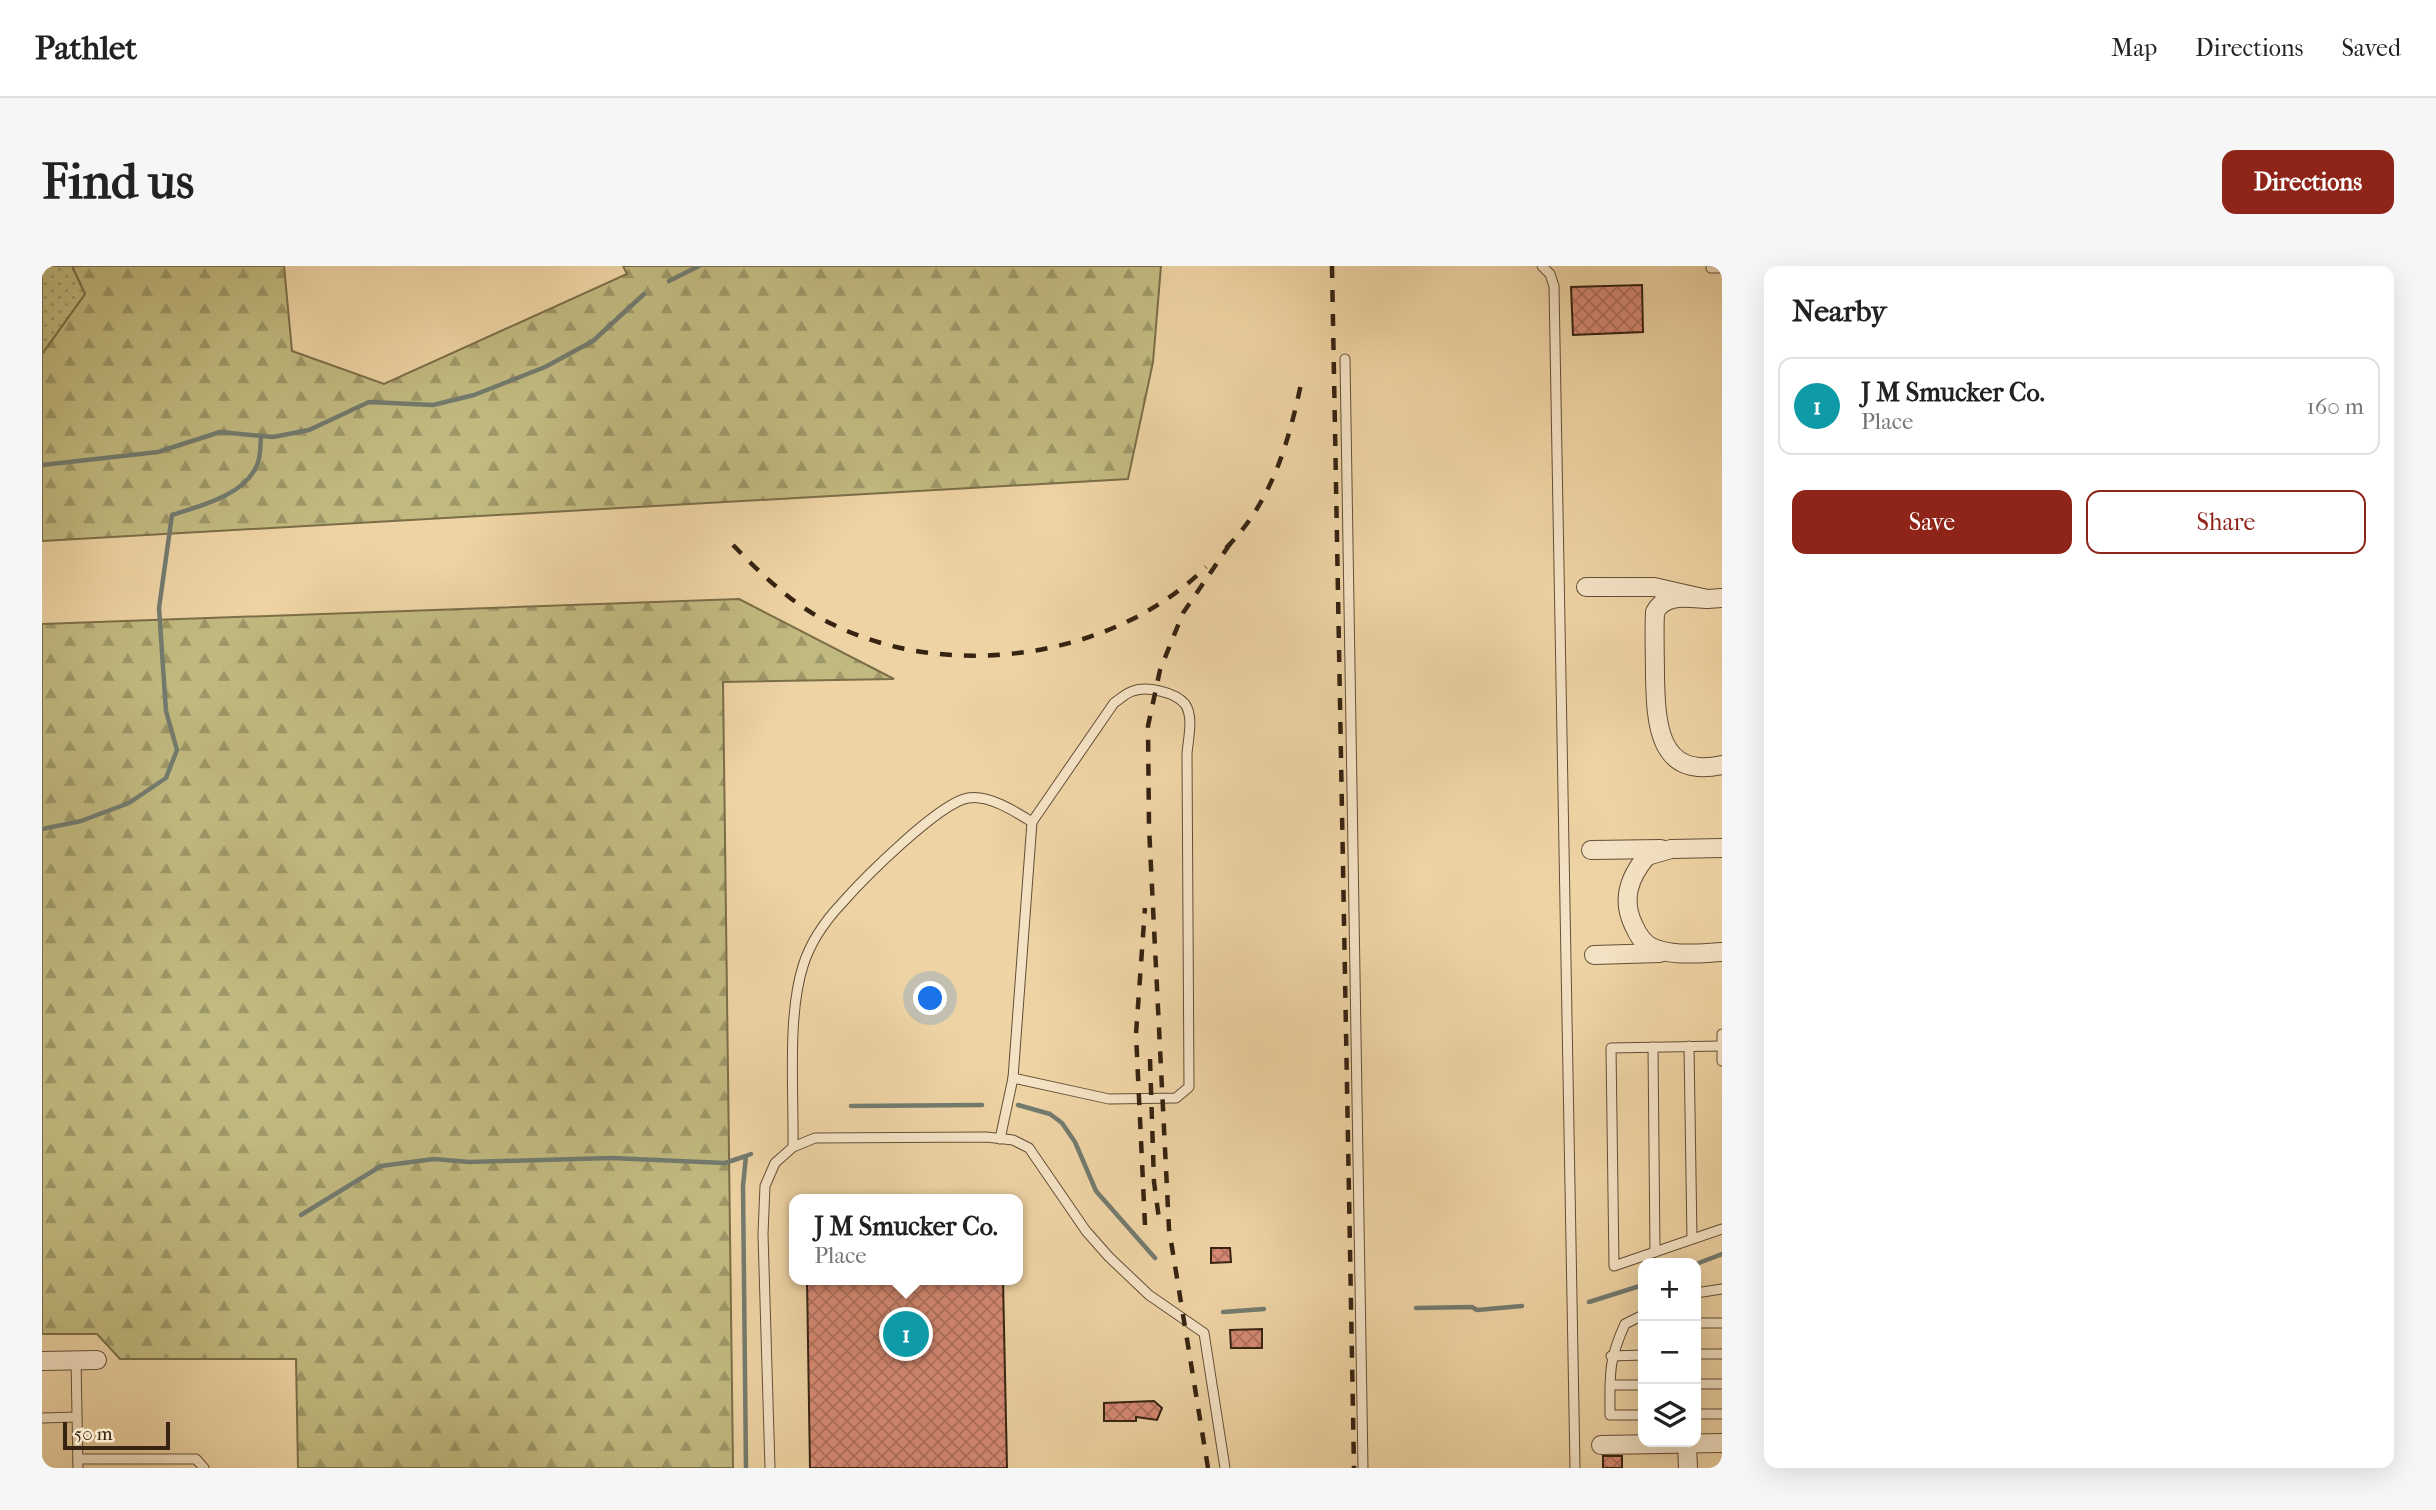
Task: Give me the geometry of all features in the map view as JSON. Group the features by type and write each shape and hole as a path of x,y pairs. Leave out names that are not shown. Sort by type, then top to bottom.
{"street":[{"path":"1586,587 1654,587 1714,598"},
{"path":"1714,598 1671,598 1663,601 1655,612 1656,718 1662,740 1675,758 1696,766 1722,765"},
{"path":"1591,850 1722,848"},
{"path":"1671,849 1647,856 1637,867 1628,892 1628,915 1643,942 1653,948 1683,953"},
{"path":"1594,955 1722,952"},
{"path":"42,1361 97,1360"},
{"path":"1701,1444 1722,1443"},
{"path":"1601,1445 1638,1445"},
{"path":"1687,1447 1688,1468"}],"lane":[{"path":"1542,266 1550,274 1554,286 1575,1468"},
{"path":"1711,268 1722,268"},
{"path":"1345,359 1363,1468"},
{"path":"1000,1139 1013,1078 1032,822 1114,702 1134,690 1154,690 1172,695 1185,704 1189,719 1189,1087 1176,1098 1109,1099 1013,1078"},
{"path":"793,1147 795,1013 803,967 816,936 841,903 945,805 970,797 1013,810 1032,822"},
{"path":"1722,1034 1722,1058"},
{"path":"1689,1046 1692,1239"},
{"path":"1721,1046 1611,1048 1614,1266 1722,1229"},
{"path":"1653,1047 1655,1252"},
{"path":"770,1468 763,1234 765,1186 775,1163 793,1147 832,1136 1000,1139 1013,1140 1029,1148 1086,1231 1109,1257 1149,1295 1204,1333 1225,1468"},
{"path":"1701,1292 1722,1289"},
{"path":"1638,1318 1625,1324 1611,1356 1610,1385 1611,1415 1638,1415"},
{"path":"1701,1323 1722,1323"},
{"path":"1625,1324 1638,1324"},
{"path":"1701,1354 1722,1354"},
{"path":"1611,1356 1638,1355"},
{"path":"76,1360 78,1463 150,1463 196,1459 204,1468"},
{"path":"1701,1384 1722,1384"},
{"path":"1610,1385 1638,1385"},
{"path":"1701,1414 1722,1414"},
{"path":"42,1418 77,1417"}],"green space":[{"path":"42,266 72,266 85,294 42,354"},
{"path":"72,266 284,266 292,351 384,384 627,274 623,266 1161,266 1153,362 1128,479 42,541 42,354 85,294"},
{"path":"739,599 894,679 723,682 733,1468 298,1468 296,1359 120,1359 97,1334 42,1334 42,624"}],"building":[{"path":"1642,285 1643,332 1573,335 1571,287"},
{"path":"1211,1248 1230,1248 1231,1262 1211,1263"},
{"path":"807,1285 1003,1285 1007,1468 810,1468"},
{"path":"1262,1329 1262,1348 1231,1348 1230,1330"},
{"path":"1154,1401 1162,1408 1157,1420 1136,1417 1136,1421 1104,1421 1104,1403"},
{"path":"1603,1456 1622,1456 1622,1468 1603,1468"}],"waterway":[{"path":"669,281 699,266"},
{"path":"42,465 158,452 220,432 273,437 309,430 369,402 433,405 474,395 545,367 593,341 644,294"},
{"path":"42,829 81,821 129,803 166,778 177,750 166,711 159,608 172,515 220,498 243,484 258,462 261,437"},
{"path":"851,1106 982,1105"},
{"path":"1018,1105 1050,1114 1062,1123 1075,1142 1096,1191 1155,1258"},
{"path":"746,1468 743,1186 746,1156 751,1154"},
{"path":"301,1215 381,1166 434,1159 469,1162 611,1158 725,1163 746,1156"},
{"path":"1701,1262 1722,1254"},
{"path":"1589,1302 1638,1287"},
{"path":"1416,1308 1472,1307 1477,1310 1522,1306"},
{"path":"1223,1312 1264,1309"}],"railway":[{"path":"1332,266 1354,1468"},
{"path":"1226,548 1255,512 1276,472 1301,384"},
{"path":"1208,1468 1169,1229 1149,827 1148,726 1160,670 1183,613 1232,541"},
{"path":"733,545 792,599 832,624 878,642 926,652 977,656 1028,652 1077,641 1125,623 1168,598 1206,567"},
{"path":"1145,908 1136,1034 1145,1225"},
{"path":"1150,1059 1154,1182 1160,1226"}],"place":[{"name":"J M Smucker Co.","path":"906,1334"}]}
